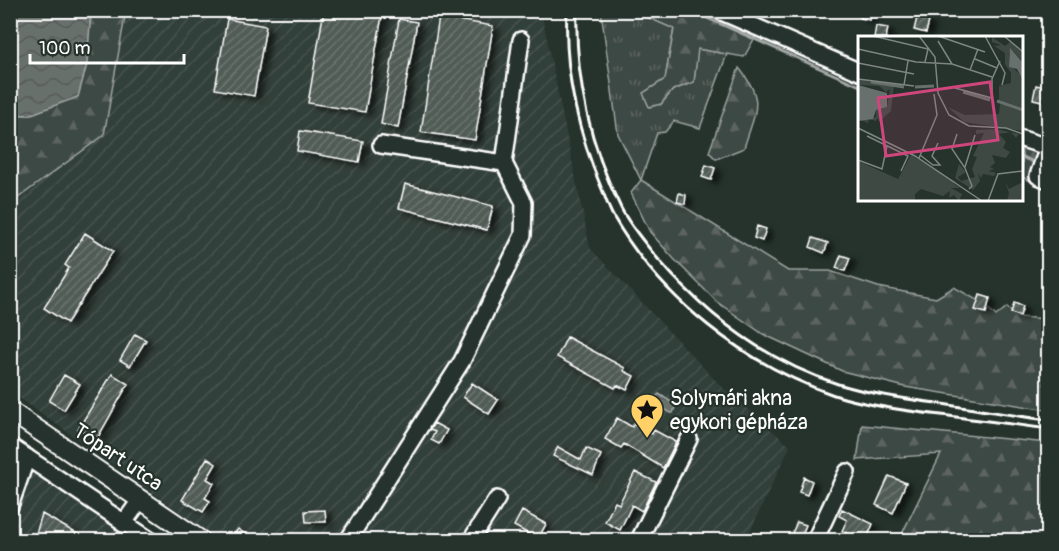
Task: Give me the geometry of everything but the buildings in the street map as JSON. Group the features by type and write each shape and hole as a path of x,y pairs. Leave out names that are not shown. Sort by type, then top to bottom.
{"main road":[{"name":"Tópart utca","path":"10,411 200,540"}],"street":[{"path":"722,12 858,71"},
{"path":"348,540 462,362 523,235 524,203 504,163 521,40"},
{"path":"1023,140 1046,154 1043,178"},
{"path":"381,145 504,163"},
{"path":"639,540 689,439"},
{"path":"10,446 150,540"},
{"path":"10,506 27,457"},
{"path":"815,540 847,472"},
{"path":"123,524 141,499"},
{"path":"471,540 497,499"}],"shaded area":[{"path":"126,11 541,11 590,248 721,386 790,446 746,540 219,540 11,392 10,203 104,135"},
{"path":"10,446 154,540 11,540"}],"green space":[{"path":"91,11 126,11 104,135 11,203 10,114 29,115 90,24"},
{"path":"601,11 633,11 674,28 661,104 673,90 694,82 697,49 727,54 700,128 674,121 665,132 657,133 641,180 618,134"},
{"path":"633,11 695,11 757,34 744,57 698,49 694,82 673,90 661,104 649,107 643,93 665,79 674,29"},
{"path":"739,68 753,89 756,106 754,115 744,148 716,159 709,152"},
{"path":"1023,148 1048,157 1048,189 1023,177"},
{"path":"641,180 788,271 830,271 878,287 936,298 954,287 984,304 996,316 1007,307 1018,317 1048,319 1048,410 905,387 842,371 763,334 717,302 650,232 631,193"},
{"path":"862,425 1048,443 1048,540 899,540 941,454 857,460"}],"water":[{"path":"10,11 91,11 87,64 78,97 29,115 11,114"},
{"path":"659,394 676,405 673,413 654,403 653,400"}],"waterway":[{"path":"689,10 858,85"},
{"path":"1023,157 1036,163"}],"railway":[{"path":"567,10 570,78 579,123 593,166 613,216 655,275 680,301 737,347 768,366 834,395 900,410 1048,429"},
{"path":"577,10 582,86 593,136 610,185 625,215 643,241 677,280 718,318 786,363 838,384 887,396 1048,420"}],"place":[{"name":"Solymári akna egykori gépháza","path":"647,439"}]}
